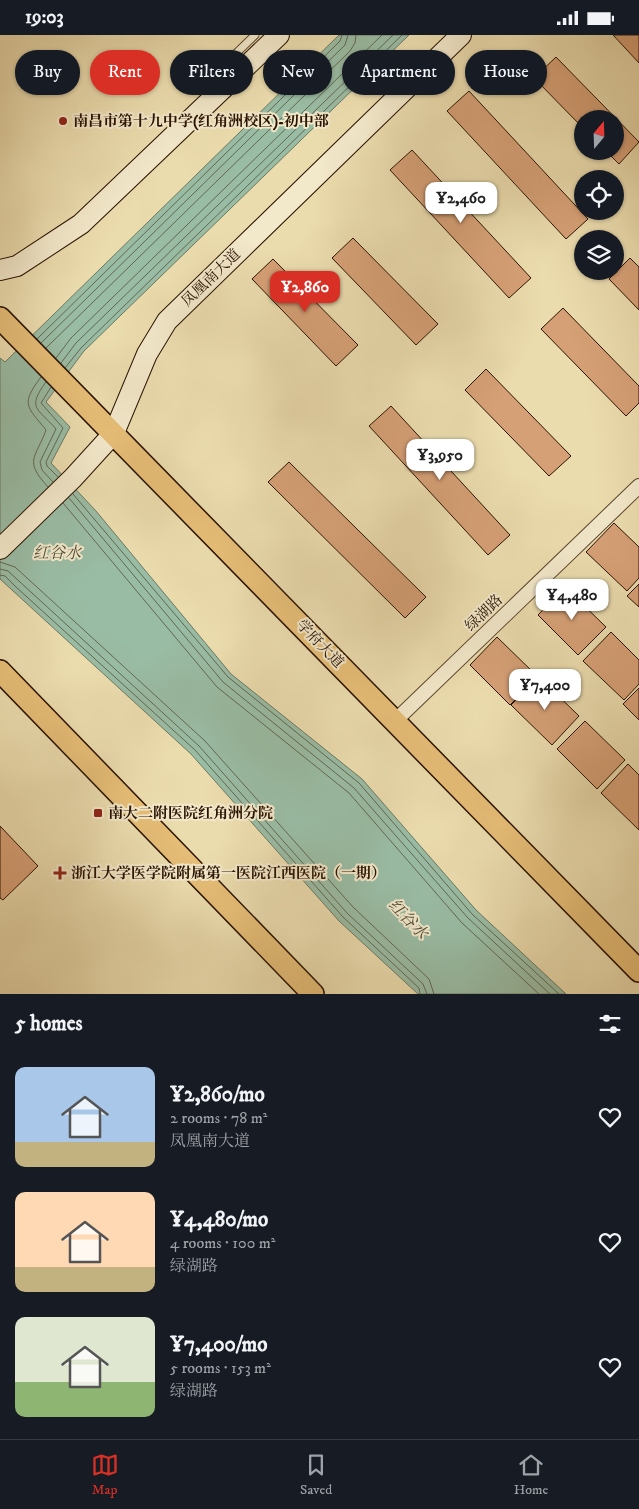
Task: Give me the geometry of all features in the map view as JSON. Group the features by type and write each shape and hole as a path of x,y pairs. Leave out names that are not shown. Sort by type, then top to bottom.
{"main road":[{"path":"0,270 16,266 81,224 279,35"},
{"name":"凤凰南大道","path":"0,549 73,478 114,433 147,354 167,321 461,35"},
{"name":"学府大道","path":"4,323 114,433 639,971"},
{"path":"0,671 313,994"}],"street":[{"name":"绿湖路","path":"395,721 639,486"}],"lane":[{"path":"212,99 225,64 255,35"}],"water":[{"name":"红谷水","path":"339,35 409,35 394,50 342,50 342,95 347,95 84,351 46,402 70,427 51,463 96,511 231,674 362,779 476,910 566,994 418,994 339,921 191,754 0,579 0,358 5,362 278,95 332,95 332,50 324,50"}],"building":[{"path":"613,35 639,35 639,63"},
{"path":"556,57 608,110 574,110 574,119 547,91 547,66"},
{"path":"465,95 473,95 574,204 574,220 587,220 566,239 447,111"},
{"path":"624,127 639,142 624,158"},
{"path":"412,150 531,278 509,298 390,170"},
{"path":"353,238 438,324 416,345 332,258"},
{"path":"630,258 639,267 639,310 610,280 624,280 624,264"},
{"path":"273,259 358,345 336,366 252,279"},
{"path":"563,308 639,386 639,403 626,416 541,329"},
{"path":"486,369 571,456 549,476 465,390"},
{"path":"391,406 510,535 488,555 369,426"},
{"path":"289,462 426,597 405,618 268,482"},
{"path":"614,523 639,547 639,578 627,591 586,552"},
{"path":"639,584 639,607 627,596"},
{"path":"565,587 606,627 578,655 538,615"},
{"path":"611,632 639,660 639,684 624,700 583,661"},
{"path":"497,637 538,677 510,705 470,665"},
{"path":"539,677 579,716 552,745 511,705"},
{"path":"639,688 639,720 623,704"},
{"path":"585,721 625,760 597,789 557,749"},
{"path":"628,764 639,775 639,830 601,793"},
{"path":"0,826 38,866 3,900 0,898"}],"place":[{"name":"南昌市第十九中学(红角洲校区)-初中部","path":"63,121"},
{"name":"南大二附医院红角洲分院","path":"98,813"},
{"name":"浙江大学医学院附属第一医院江西医院（一期）","path":"60,873"}]}
